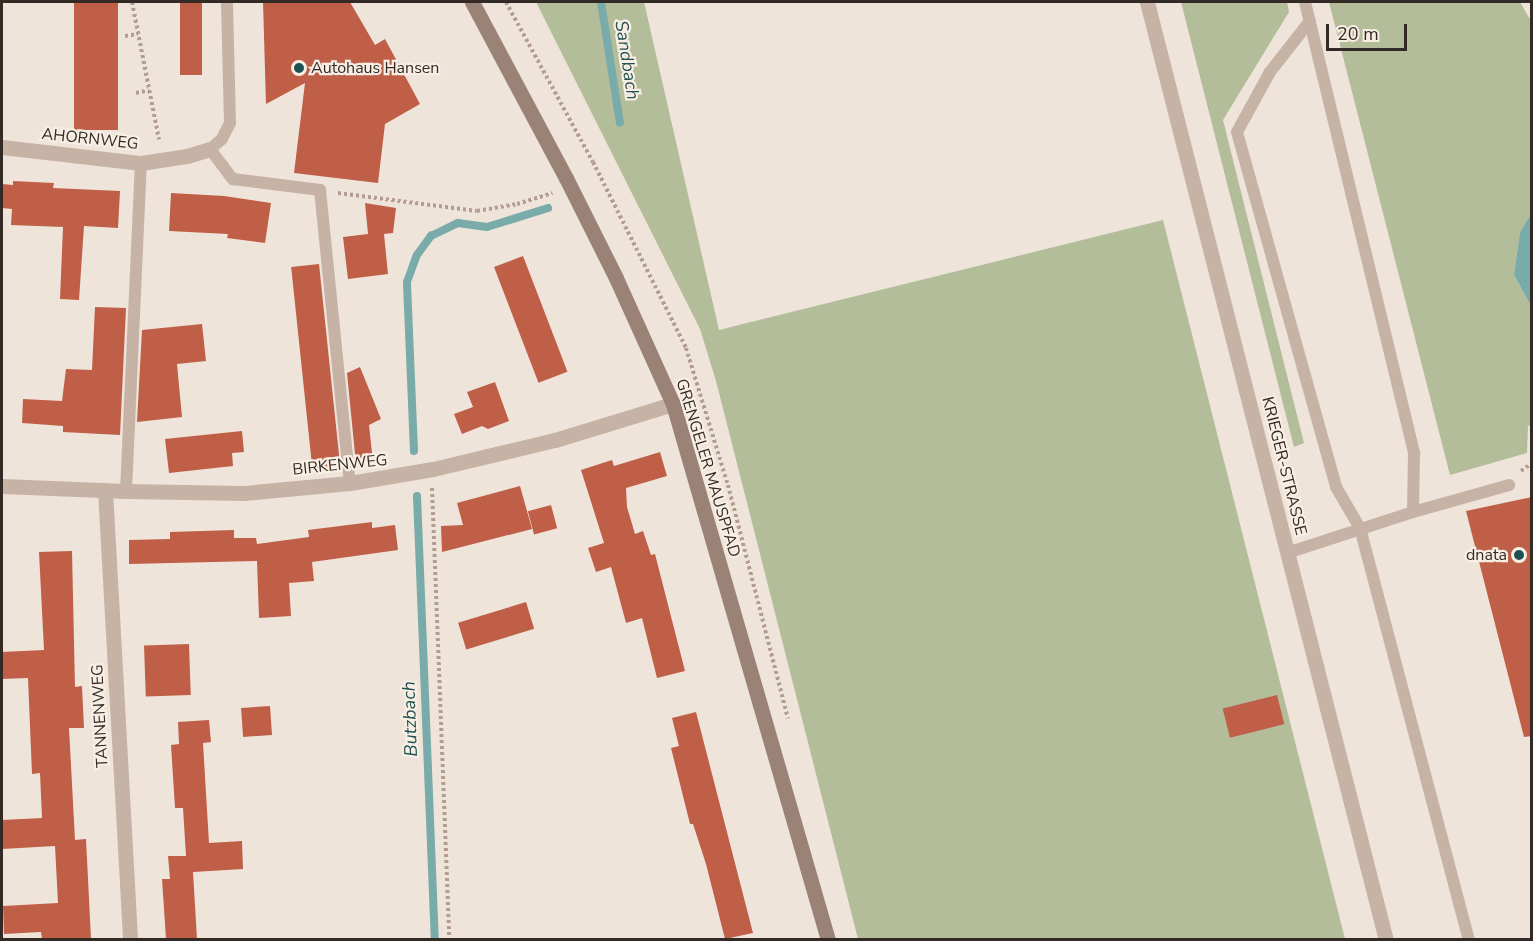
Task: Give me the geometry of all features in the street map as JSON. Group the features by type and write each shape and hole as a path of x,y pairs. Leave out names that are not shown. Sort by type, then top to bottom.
{"main road":[{"name":"GRENGELER MAUSPFAD","path":"472,2 571,188 616,278 673,404 828,939"}],"street":[{"name":"KRIEGER-STRASSE","path":"1147,2 1386,939"},
{"name":"AHORNWEG","path":"2,147 141,163 210,149"},
{"name":"BIRKENWEG","path":"2,486 244,493 350,483 433,469 555,440 673,404"},
{"name":"TANNENWEG","path":"105,490 130,939"}],"lane":[{"path":"227,2 230,123 222,139 210,149 233,179 320,190 350,483"},
{"path":"1305,2 1414,454 1413,512"},
{"path":"1311,21 1270,72 1238,132 1336,487 1360,528 1469,939"},
{"path":"126,491 141,163"},
{"path":"1287,553 1360,528 1509,485"}],"path":[{"path":"132,2 163,160"},
{"path":"125,36 138,34"},
{"path":"136,93 149,90"},
{"path":"547,183 558,203"},
{"path":"320,190 477,211 517,204 553,193"},
{"path":"433,469 449,939"}],"green space":[{"path":"536,2 644,2 719,330 1163,220 1345,939 858,939 716,381 700,329"},
{"path":"1181,2 1287,2 1289,12 1223,120 1304,443 1294,447"},
{"path":"1329,2 1520,2 1531,21 1531,214 1520,232 1514,275 1531,306 1532,425 1528,426 1527,453 1450,475"}],"water":[{"path":"1531,214 1531,306 1514,275 1520,232"}],"building":[{"path":"74,2 118,2 118,130 74,130"},
{"path":"180,2 202,2 202,75 180,75"},
{"path":"263,2 350,2 375,45 385,39 420,104 385,124 378,183 294,173 305,83 266,104"},
{"path":"13,181 54,183 53,188 120,191 118,228 84,226 79,300 60,299 63,227 11,225 12,209 2,208 2,184 13,185"},
{"path":"171,193 224,196 271,203 265,243 227,238 228,234 169,231"},
{"path":"365,203 396,208 393,233 384,234 388,274 348,279 343,237 368,234"},
{"path":"523,256 567,372 538,383 494,267"},
{"path":"319,264 340,467 312,470 291,267"},
{"path":"95,307 126,308 120,435 63,432 63,426 22,423 23,399 62,401 66,369 92,370"},
{"path":"202,324 206,361 177,364 182,417 137,422 142,330"},
{"path":"360,367 381,419 369,425 373,462 356,464 347,373"},
{"path":"495,382 509,421 488,429 482,426 462,434 454,414 473,407 467,392"},
{"path":"242,431 244,452 232,453 233,466 169,473 165,439"},
{"path":"660,452 667,476 626,488 627,507 635,534 643,531 651,555 655,554 685,671 657,678 642,618 626,623 611,567 596,572 588,548 604,543 581,470 612,460 614,466"},
{"path":"520,486 532,529 442,552 441,526 463,525 457,503"},
{"path":"1532,497 1532,736 1524,737 1466,511"},
{"path":"551,505 557,528 534,534 528,511"},
{"path":"372,522 372,528 395,525 398,550 312,562 314,581 289,583 291,616 259,618 257,561 129,564 129,540 170,539 170,532 234,530 234,538 256,538 257,544 309,537 308,530"},
{"path":"72,551 75,687 82,686 84,728 69,728 75,840 86,839 91,939 42,939 41,932 4,934 3,906 58,903 55,846 2,849 2,820 42,818 40,773 32,774 28,678 2,679 2,652 44,650 39,552"},
{"path":"526,602 534,629 466,650 458,623"},
{"path":"189,644 191,695 146,697 144,646"},
{"path":"1277,695 1284,724 1230,738 1223,709"},
{"path":"270,706 272,735 243,737 241,708"},
{"path":"696,712 753,933 725,939 706,864 693,824 690,824 671,748 679,746 672,718"},
{"path":"209,720 211,742 203,743 209,843 242,841 243,869 193,872 197,939 166,939 162,879 170,879 168,856 186,856 183,808 175,808 171,745 179,744 178,722"}],"waterway":[{"name":"Sandbach","path":"601,2 620,123"},
{"name":"Butzbach","path":"414,451 407,282 417,255 431,236 458,223 487,227 548,208"},
{"name":"Butzbach","path":"417,496 435,940"}],"place":[{"name":"Autohaus Hansen","path":"299,68"},
{"name":"dnata","path":"1519,555"}]}
